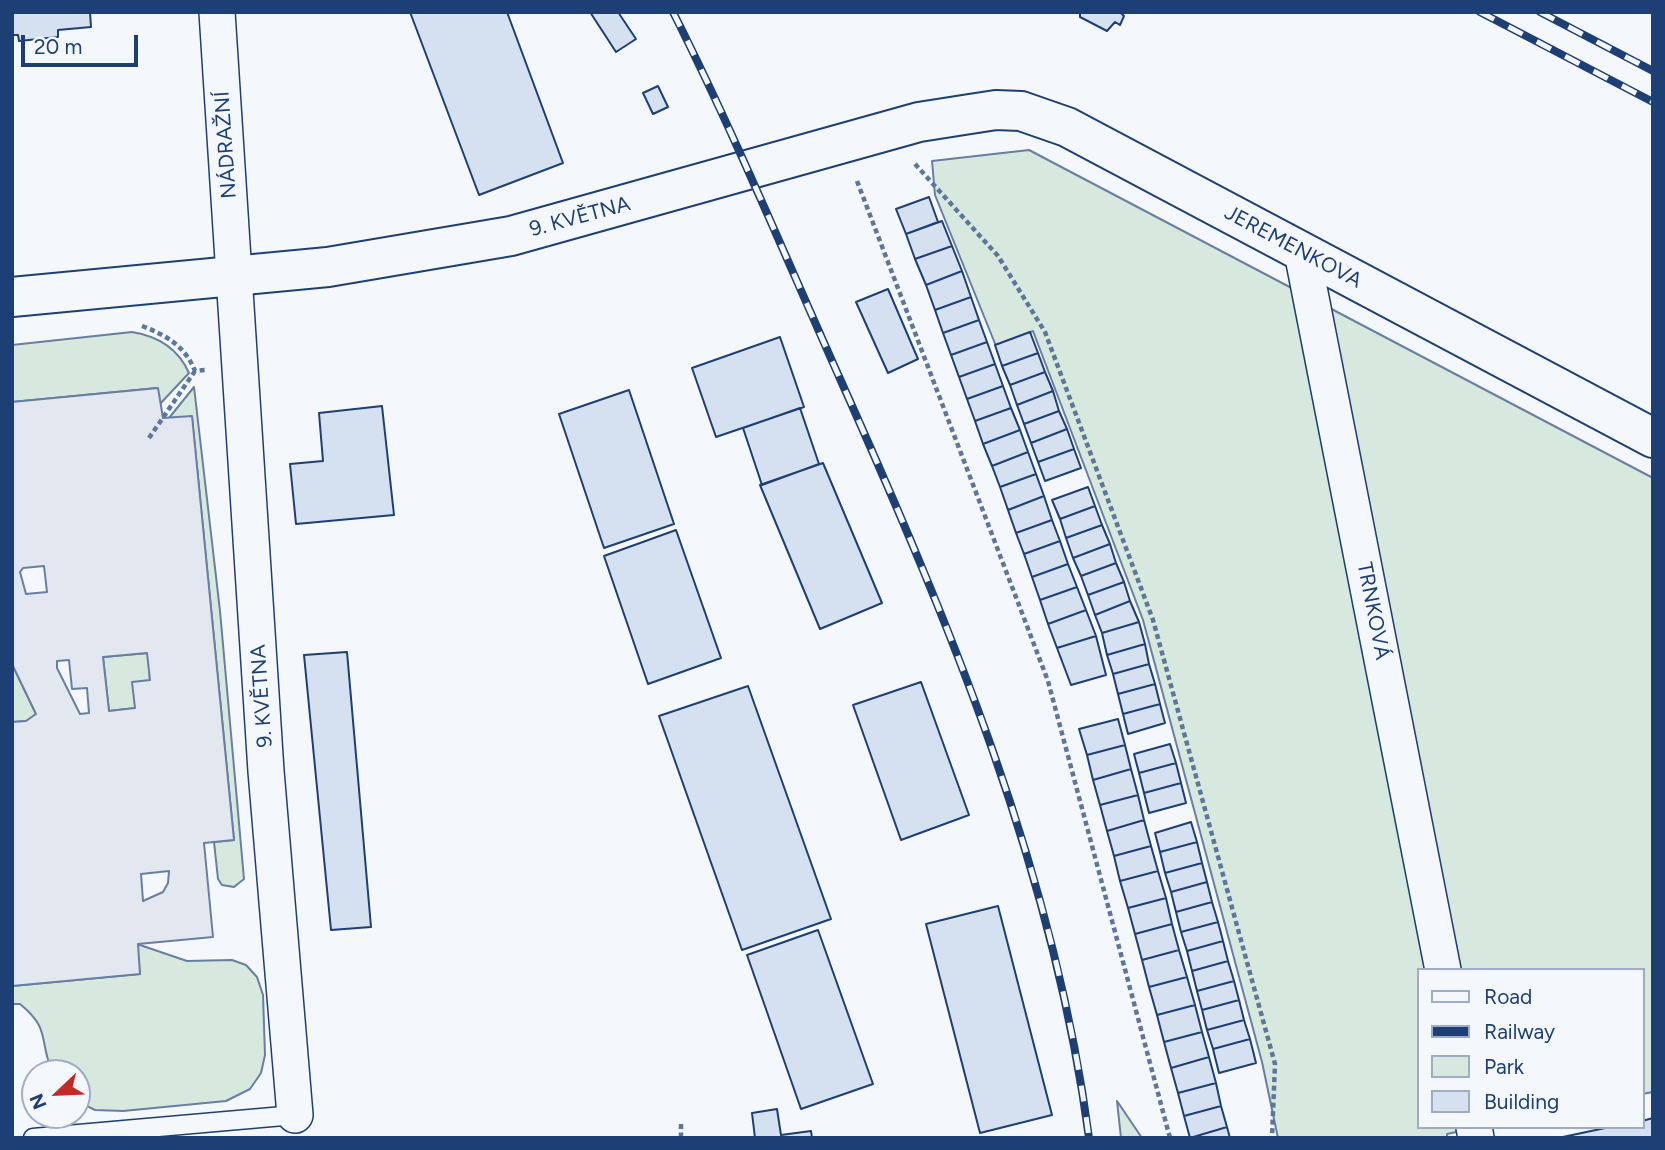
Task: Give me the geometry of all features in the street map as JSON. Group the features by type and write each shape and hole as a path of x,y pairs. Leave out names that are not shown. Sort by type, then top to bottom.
{"street":[{"name":"NÁDRAŽNÍ","path":"218,12 234,277"},
{"name":"JEREMENKOVA","path":"903,127 996,110 1021,111 1042,116 1653,438"},
{"name":"9. KVĚTNA","path":"12,298 328,267 511,236 903,127"},
{"name":"TRNKOVÁ","path":"1302,253 1443,968"},
{"name":"9. KVĚTNA","path":"234,277 266,771 295,1115"}],"lane":[{"path":"33,1138 295,1115"}],"path":[{"path":"903,127 998,256 1045,332 1153,620 1275,1063 1272,1138"},
{"path":"843,144 1048,681 1170,1138"},
{"path":"132,326 142,326 164,334 190,358 195,371"},
{"path":"149,439 195,371 240,366"},
{"path":"681,1124 681,1138"}],"green space":[{"path":"1029,150 1653,478 1653,1092 1644,1094 1644,968 1416,968 1416,1129 1470,1129 1447,1134 1447,1138 1278,1138 1262,1062 1143,620 1033,331 996,346 935,195 932,161"},
{"path":"132,332 158,340 173,350 189,373 159,405 157,388 12,402 12,345"},
{"path":"194,387 220,611 244,879 234,887 222,885 218,879 214,842 234,840 192,417 169,418"},
{"path":"148,653 150,681 135,708 109,711 103,657"},
{"path":"12,664 36,714 27,721 12,722"},
{"path":"137,944 187,961 232,960 246,965 257,977 263,995 265,1055 261,1073 250,1089 226,1101 123,1111 95,1110 91,1108 91,1059 48,1059 37,1021 20,1004 12,1004 12,986 140,974"},
{"path":"1117,1101 1142,1138 1121,1138"}],"shaded area":[{"path":"158,388 163,418 192,416 234,840 204,843 213,937 138,944 140,974 12,986 12,722 26,721 36,714 12,664 12,402","holes":["44,566 47,592 26,594 20,572 23,568","147,653 150,680 132,682 135,708 109,711 103,657","69,660 72,689 87,688 89,713 80,714 57,668 57,661","169,871 168,883 163,892 143,901 141,874"]}],"building":[{"path":"12,12 90,12 91,27 58,30 58,37 19,41 18,35 12,35"},
{"path":"410,12 507,12 563,163 479,195"},
{"path":"590,12 618,12 636,39 616,52"},
{"path":"1080,12 1120,12 1124,16 1120,25 1115,22 1107,31 1080,17"},
{"path":"658,86 668,107 653,114 643,93"},
{"path":"929,197 938,222 906,234 896,209"},
{"path":"942,221 952,246 915,259 906,234"},
{"path":"952,246 962,271 926,285 915,259"},
{"path":"962,271 971,297 935,310 926,285"},
{"path":"888,289 918,359 888,373 856,302"},
{"path":"971,297 979,320 943,333 935,310"},
{"path":"979,320 987,342 951,355 943,333"},
{"path":"1030,332 1038,353 1002,366 995,345"},
{"path":"780,337 804,407 716,437 692,368"},
{"path":"987,342 995,364 959,377 951,355"},
{"path":"1038,353 1045,372 1010,385 1002,366"},
{"path":"995,364 1003,386 967,399 959,377"},
{"path":"1045,372 1053,391 1017,405 1010,385"},
{"path":"1003,386 1011,408 975,421 967,399"},
{"path":"629,390 674,524 604,548 559,414"},
{"path":"1053,391 1059,411 1024,424 1017,405"},
{"path":"382,406 394,515 296,524 290,464 323,461 319,413"},
{"path":"800,408 819,464 762,485 743,428"},
{"path":"1011,408 1020,430 983,444 975,421"},
{"path":"1059,411 1067,429 1031,443 1024,424"},
{"path":"1067,429 1074,449 1038,462 1031,443"},
{"path":"1020,430 1028,452 992,466 983,444"},
{"path":"1074,449 1081,468 1045,481 1038,462"},
{"path":"1028,452 1036,474 1000,487 992,466"},
{"path":"823,463 882,603 820,629 760,485"},
{"path":"1036,474 1044,496 1008,510 1000,487"},
{"path":"1088,487 1095,506 1060,519 1052,500"},
{"path":"1044,496 1052,520 1016,533 1008,510"},
{"path":"1095,506 1102,525 1066,538 1060,519"},
{"path":"1052,520 1060,541 1024,554 1016,533"},
{"path":"1102,525 1110,544 1073,558 1066,538"},
{"path":"676,530 721,658 648,684 604,556"},
{"path":"1060,541 1068,564 1032,577 1024,554"},
{"path":"1110,544 1116,563 1081,576 1073,558"},
{"path":"1116,563 1124,582 1088,595 1081,576"},
{"path":"1068,564 1077,587 1040,600 1032,577"},
{"path":"1124,582 1130,601 1095,615 1088,595"},
{"path":"1077,587 1086,610 1048,624 1040,600"},
{"path":"1130,601 1139,622 1102,633 1095,615"},
{"path":"1086,610 1096,636 1057,648 1048,624"},
{"path":"1139,622 1145,644 1107,655 1102,633"},
{"path":"1096,636 1106,675 1071,685 1057,648"},
{"path":"1145,644 1149,664 1113,674 1107,655"},
{"path":"347,652 371,927 331,930 304,655"},
{"path":"1149,664 1155,684 1118,694 1113,674"},
{"path":"921,682 969,815 901,840 853,705"},
{"path":"1155,684 1160,704 1123,714 1118,694"},
{"path":"748,686 831,919 742,950 659,716"},
{"path":"1160,704 1165,723 1128,734 1123,714"},
{"path":"1118,719 1125,745 1087,755 1079,729"},
{"path":"1170,744 1176,763 1139,773 1134,754"},
{"path":"1125,745 1131,769 1093,780 1087,755"},
{"path":"1176,763 1181,783 1144,793 1139,773"},
{"path":"1131,769 1138,795 1100,805 1093,780"},
{"path":"1181,783 1186,803 1149,813 1144,793"},
{"path":"1138,795 1144,820 1107,831 1100,805"},
{"path":"1144,820 1151,846 1114,856 1107,831"},
{"path":"1191,822 1197,842 1160,852 1155,833"},
{"path":"1197,842 1202,863 1165,873 1160,852"},
{"path":"1151,846 1158,871 1120,881 1114,856"},
{"path":"1202,863 1207,882 1171,892 1165,873"},
{"path":"1158,871 1166,898 1128,908 1120,881"},
{"path":"1207,882 1212,902 1176,912 1171,892"},
{"path":"1166,898 1172,924 1135,934 1128,908"},
{"path":"1212,902 1218,922 1181,932 1176,912"},
{"path":"998,906 1052,1115 980,1133 926,924"},
{"path":"1218,922 1223,941 1187,951 1181,932"},
{"path":"1172,924 1179,950 1142,960 1135,934"},
{"path":"818,930 873,1084 801,1109 747,955"},
{"path":"1223,941 1228,961 1192,971 1187,951"},
{"path":"1179,950 1187,977 1149,987 1142,960"},
{"path":"1228,961 1234,981 1197,991 1192,971"},
{"path":"1187,977 1195,1005 1157,1015 1149,987"},
{"path":"1234,981 1239,1000 1202,1010 1197,991"},
{"path":"1239,1000 1244,1020 1207,1030 1202,1010"},
{"path":"1195,1005 1202,1032 1164,1042 1157,1015"},
{"path":"1244,1020 1250,1039 1213,1049 1207,1030"},
{"path":"1202,1032 1209,1057 1171,1068 1164,1042"},
{"path":"1250,1039 1256,1063 1219,1073 1213,1049"},
{"path":"1209,1057 1216,1083 1178,1093 1171,1068"},
{"path":"1216,1083 1221,1106 1184,1116 1178,1093"},
{"path":"1221,1106 1227,1127 1190,1138 1184,1116"},
{"path":"777,1109 781,1135 811,1131 812,1138 755,1138 752,1113"},
{"path":"1653,1118 1653,1138 1558,1138 1601,1129 1644,1129 1644,1120"},
{"path":"1227,1127 1230,1138 1190,1138"}],"railway":[{"path":"673,12 738,149 882,473 958,657 993,751 1024,845 1051,941 1073,1039 1089,1138"},
{"path":"1480,12 1653,102"},
{"path":"1540,12 1653,71"}]}
